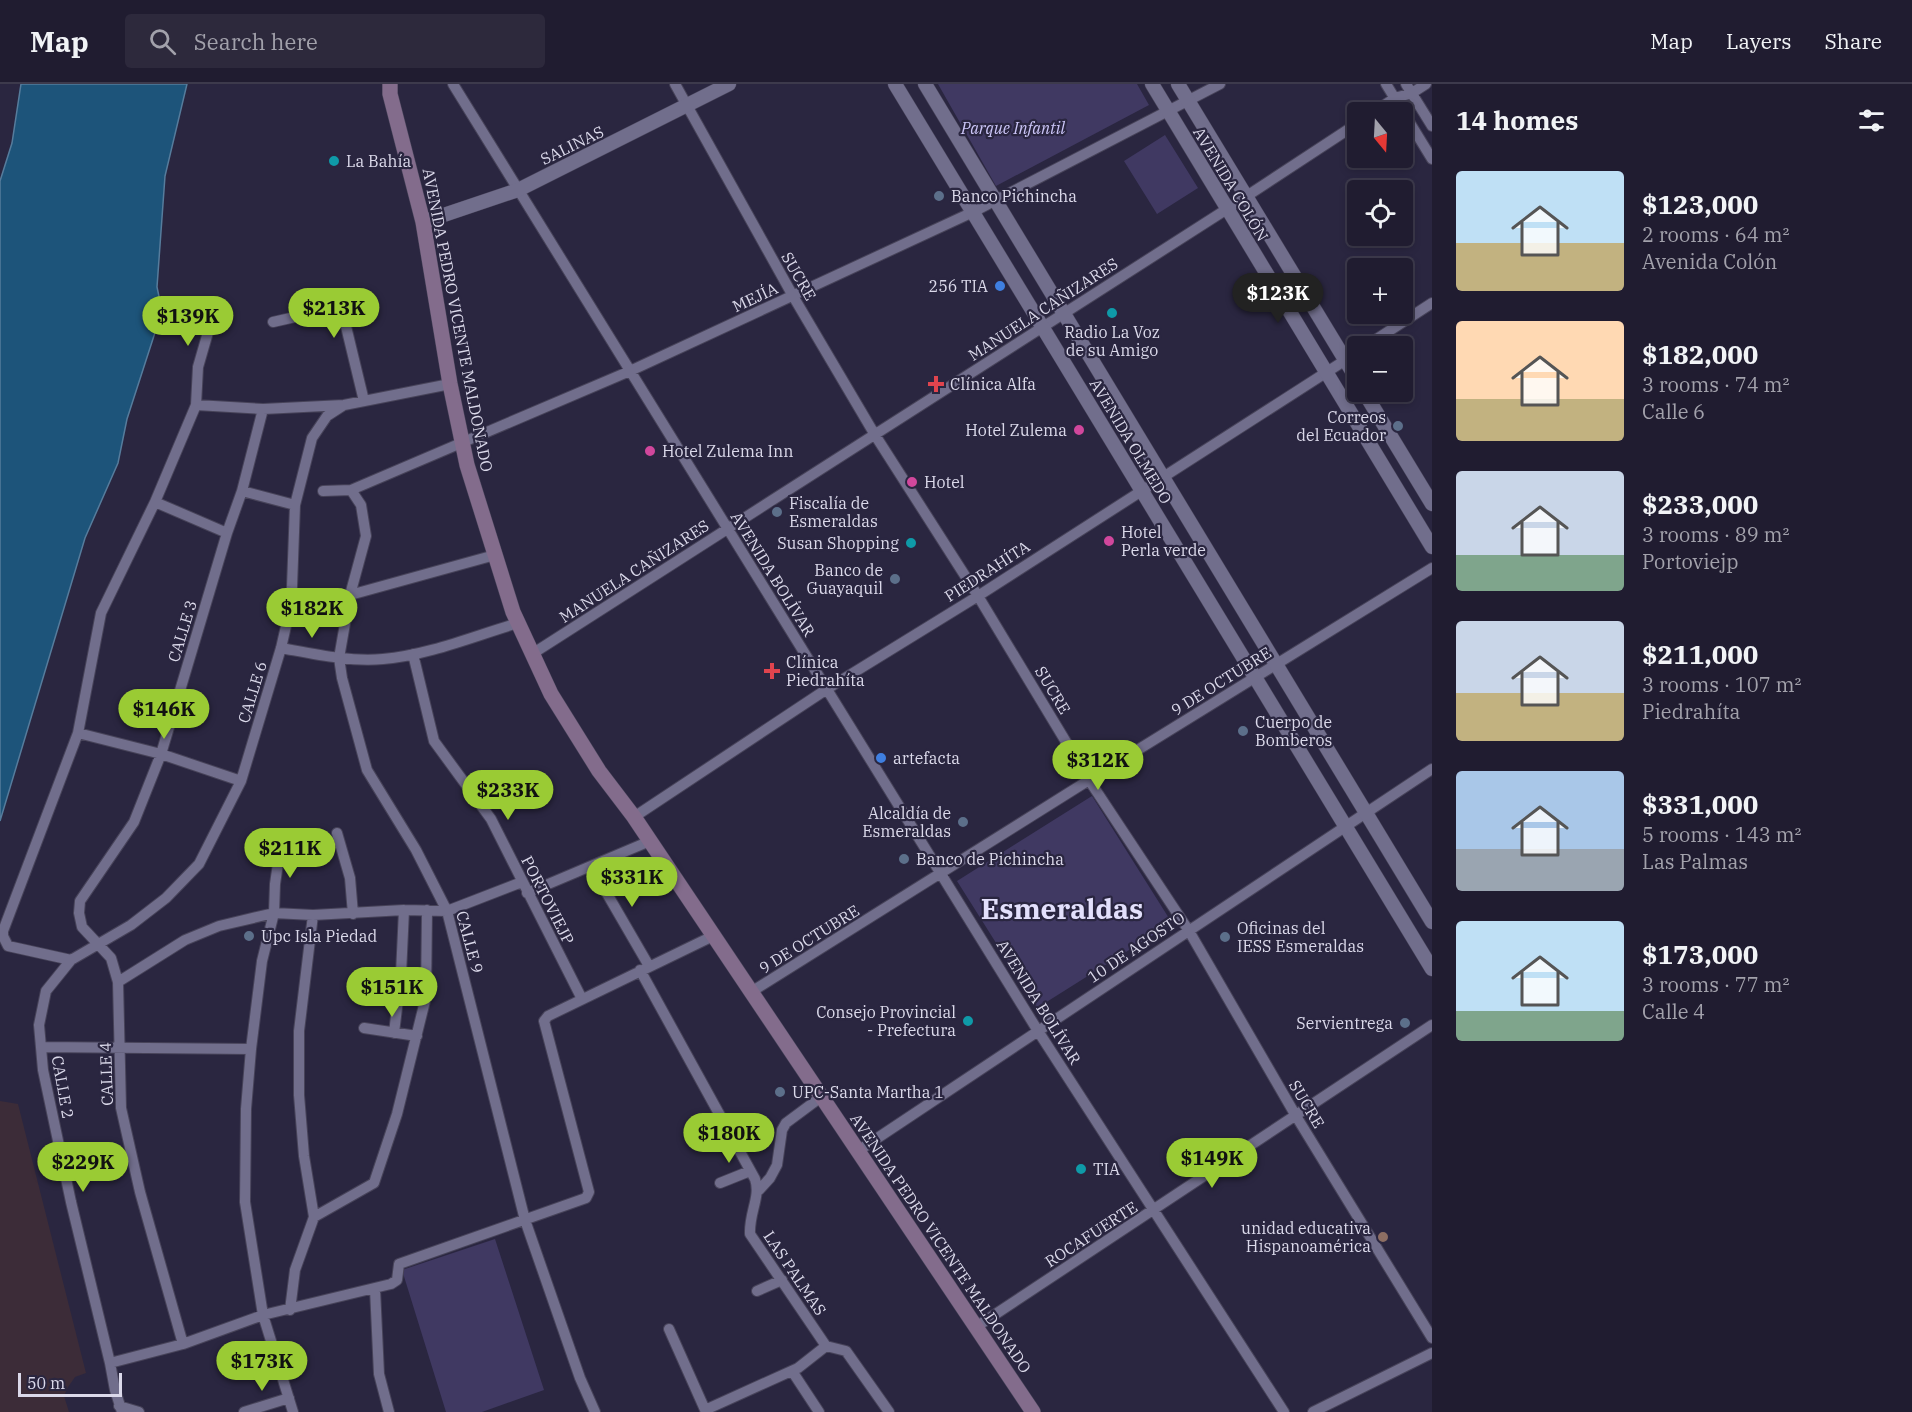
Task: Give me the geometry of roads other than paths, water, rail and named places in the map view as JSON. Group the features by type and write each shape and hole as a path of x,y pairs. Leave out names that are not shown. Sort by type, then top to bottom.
{"main road":[{"name":"AVENIDA PEDRO VICENTE MALDONADO","path":"390,84 390,94 423,222 462,444 518,623 551,694 587,752 634,817 1033,1412"}],"street":[{"name":"AVENIDA BOLÍVAR","path":"453,84 1038,1031 1284,1412"},
{"name":"SUCRE","path":"675,84 793,296 875,435 978,596 1089,780 1189,931 1296,1116 1432,1338"},
{"name":"SALINAS","path":"423,222 518,190 729,84"},
{"name":"AVENIDA OLMEDO","path":"896,84 1432,969"},
{"name":"AVENIDA OLMEDO","path":"924,84 1432,922"},
{"name":"AVENIDA COLÓN","path":"1152,84 1432,547"},
{"name":"AVENIDA COLÓN","path":"1178,84 1347,364"},
{"name":"MEJÍA","path":"323,491 351,490 630,371 973,212 1220,84"},
{"path":"1386,84 1432,159"},
{"path":"1389,102 1409,88 1426,84"},
{"path":"1409,88 1432,126"},
{"name":"MANUELA CAÑIZARES","path":"532,654 1347,130"},
{"path":"1381,336 1432,303"},
{"path":"71,960 8,946 3,936 78,733 101,613 155,502 196,405 198,367 213,315 219,311"},
{"path":"273,322 340,311 343,314 364,401"},
{"name":"PIEDRAHÍTA","path":"634,817 827,689 978,596 1345,361"},
{"path":"196,405 262,409 344,405 450,384"},
{"path":"1370,402 1432,504"},
{"name":"CALLE 6","path":"100,945 130,926 166,898 199,864 241,781 289,614 295,505 312,438 327,416 344,405"},
{"name":"CALLE 3","path":"100,945 82,927 79,913 80,901 134,822 161,754 227,533 242,491 262,409"},
{"name":"CALLE 9","path":"351,490 361,505 366,536 350,595 339,658 342,678 367,770 416,850 447,911 525,1220 594,1412"},
{"path":"242,491 295,505"},
{"path":"155,502 227,533"},
{"path":"350,595 495,555"},
{"name":"9 DE OCTUBRE","path":"751,993 1432,568"},
{"path":"281,648 339,658 382,659 413,654 518,623"},
{"name":"PORTOVIEJP","path":"413,654 434,741 491,819 582,999"},
{"path":"78,733 161,754 241,781"},
{"name":"10 DE AGOSTO","path":"858,1151 1432,769"},
{"path":"337,833 350,878 353,914"},
{"path":"527,893 650,841"},
{"path":"281,843 275,884 274,913 262,961 251,1049 246,1109 245,1202 264,1315 293,1412"},
{"path":"591,866 759,1190"},
{"path":"118,982 185,940 219,926 274,913 312,915 404,910 447,911 522,882"},
{"path":"394,1033 401,974 404,910"},
{"path":"314,1217 374,1183 397,1114 426,997 427,910"},
{"path":"290,1310 295,1270 314,1217 304,1156 298,1095 299,1031 312,915"},
{"path":"110,1363 183,1344 264,1315 391,1284 397,1280 399,1264 586,1198 589,1195 544,1021 548,1016 713,936"},
{"name":"CALLE 2","path":"100,945 71,960 46,991 39,1025 45,1079 71,1202 121,1409"},
{"name":"CALLE 4","path":"100,945 111,958 118,982 121,1108 140,1192 183,1344"},
{"name":"ROCAFUERTE","path":"976,1327 1432,1025"},
{"path":"364,1028 417,1036"},
{"path":"41,1047 251,1049"},
{"name":"LAS PALMAS","path":"821,1097 786,1123 782,1130 777,1165 770,1178 759,1190 750,1216 750,1233 826,1346 846,1351 889,1412"},
{"path":"720,1184 750,1171"},
{"path":"757,1292 782,1280"},
{"path":"375,1288 379,1374 389,1412"},
{"path":"669,1329 705,1411 792,1371 826,1346"},
{"path":"1313,1412 1432,1353"},
{"path":"792,1371 819,1412"},
{"path":"244,1412 289,1398"},
{"path":"121,1409 139,1412"}],"water":[{"path":"21,84 187,84 165,176 157,287 162,311 127,419 118,463 85,538 0,821 0,181 12,143"}],"place":[{"name":"La Bahía","path":"334,161"},
{"name":"Banco Pichincha","path":"939,196"},
{"name":"256 TIA","path":"1000,286"},
{"name":"Radio La Voz de su Amigo","path":"1112,313"},
{"name":"Clínica Alfa","path":"936,384"},
{"name":"Correos del Ecuador","path":"1398,426"},
{"name":"Hotel Zulema","path":"1079,430"},
{"name":"Hotel Zulema Inn","path":"650,451"},
{"name":"Hotel","path":"912,482"},
{"name":"Fiscalía de Esmeraldas","path":"777,512"},
{"name":"Hotel Perla verde","path":"1109,541"},
{"name":"Susan Shopping","path":"911,543"},
{"name":"Banco de Guayaquil","path":"895,579"},
{"name":"Clínica Piedrahíta","path":"772,671"},
{"name":"Cuerpo de Bomberos","path":"1243,731"},
{"name":"artefacta","path":"881,758"},
{"name":"Alcaldía de Esmeraldas","path":"963,822"},
{"name":"Banco de Pichincha","path":"904,859"},
{"name":"Upc Isla Piedad","path":"249,936"},
{"name":"Oficinas del IESS Esmeraldas","path":"1225,937"},
{"name":"Consejo Provincial - Prefectura","path":"968,1021"},
{"name":"Servientrega","path":"1405,1023"},
{"name":"UPC-Santa Martha 1","path":"780,1092"},
{"name":"TIA","path":"1081,1169"},
{"name":"unidad educativa Hispanoamérica","path":"1383,1237"}],"district":[{"name":"Esmeraldas","path":"1062,908"}],"park label":[{"name":"Parque Infantil","path":"1013,128"}]}
